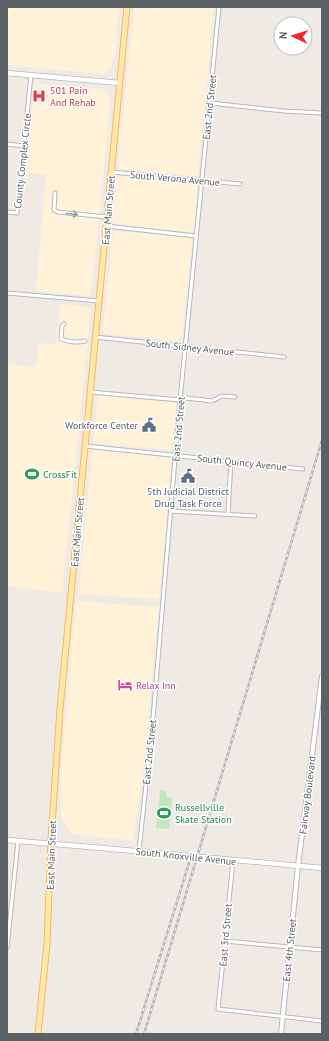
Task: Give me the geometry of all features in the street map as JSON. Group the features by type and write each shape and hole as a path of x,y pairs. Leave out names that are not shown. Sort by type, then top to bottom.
{"main road":[{"name":"East Main Street","path":"38,1034 47,944 51,844 60,709 127,7"},
{"path":"7,73 120,83"},
{"name":"South Knoxville Avenue","path":"7,840 322,868"}],"street":[{"name":"East 2nd Street","path":"139,852 153,718 180,400 219,7"},
{"name":"County Complex Circle","path":"7,212 17,213 31,75"},
{"path":"210,103 284,111 322,113"},
{"path":"7,144 24,146"},
{"name":"South Verona Avenue","path":"111,172 240,184"},
{"path":"55,193 54,210 58,212 107,217"},
{"path":"106,226 196,236"},
{"path":"7,293 99,302"},
{"path":"64,324 62,326 61,339 71,342 86,341"},
{"name":"South Sidney Avenue","path":"96,337 284,358"},
{"path":"90,392 180,400 186,398 212,401 222,396 236,396"},
{"name":"South Quincy Avenue","path":"85,446 303,469"},
{"path":"228,514 231,461"},
{"path":"171,511 255,516"},
{"name":"Fairway Boulevard","path":"298,866 322,676"},
{"path":"7,948 18,841"},
{"name":"East 3rd Street","path":"232,861 218,1010 283,1016"},
{"name":"East 4th Street","path":"281,1034 298,866"},
{"path":"225,941 322,950"},
{"path":"283,1016 322,1021"}],"shaded area":[{"path":"7,7 119,7 115,55 110,69 103,74 7,65"},
{"path":"134,7 214,7 198,175 196,176 120,169 118,166"},
{"path":"34,83 103,89 110,96 110,109 91,295 87,296 36,291 46,175 25,172"},
{"path":"120,175 196,182 198,184 194,231 189,232 114,224 117,177"},
{"path":"117,231 188,238 192,240 182,341 105,334 103,331 113,233"},
{"path":"60,304 84,306 91,310 62,593 7,586 7,364 36,367 38,343 56,344"},
{"path":"98,395 177,403 172,450 93,443"},
{"path":"92,451 170,457 172,460 159,599 79,594"},
{"path":"76,602 159,607 142,781 133,841 71,834 61,818 61,773"}],"green space":[{"name":"Russellville Skate Station","path":"160,790 166,791 166,797 172,798 169,829 156,828"}],"railway":[{"path":"144,1034 322,440"},
{"path":"136,1034 189,863"}],"place":[{"name":"501 Pain And Rehab","path":"39,96"},
{"name":"Workforce Center","path":"149,425"},
{"name":"CrossFit","path":"32,474"},
{"name":"5th Judicial District Drug Task Force","path":"188,476"},
{"name":"Relax Inn","path":"125,685"},
{"name":"Russellville Skate Station","path":"164,813"}]}
